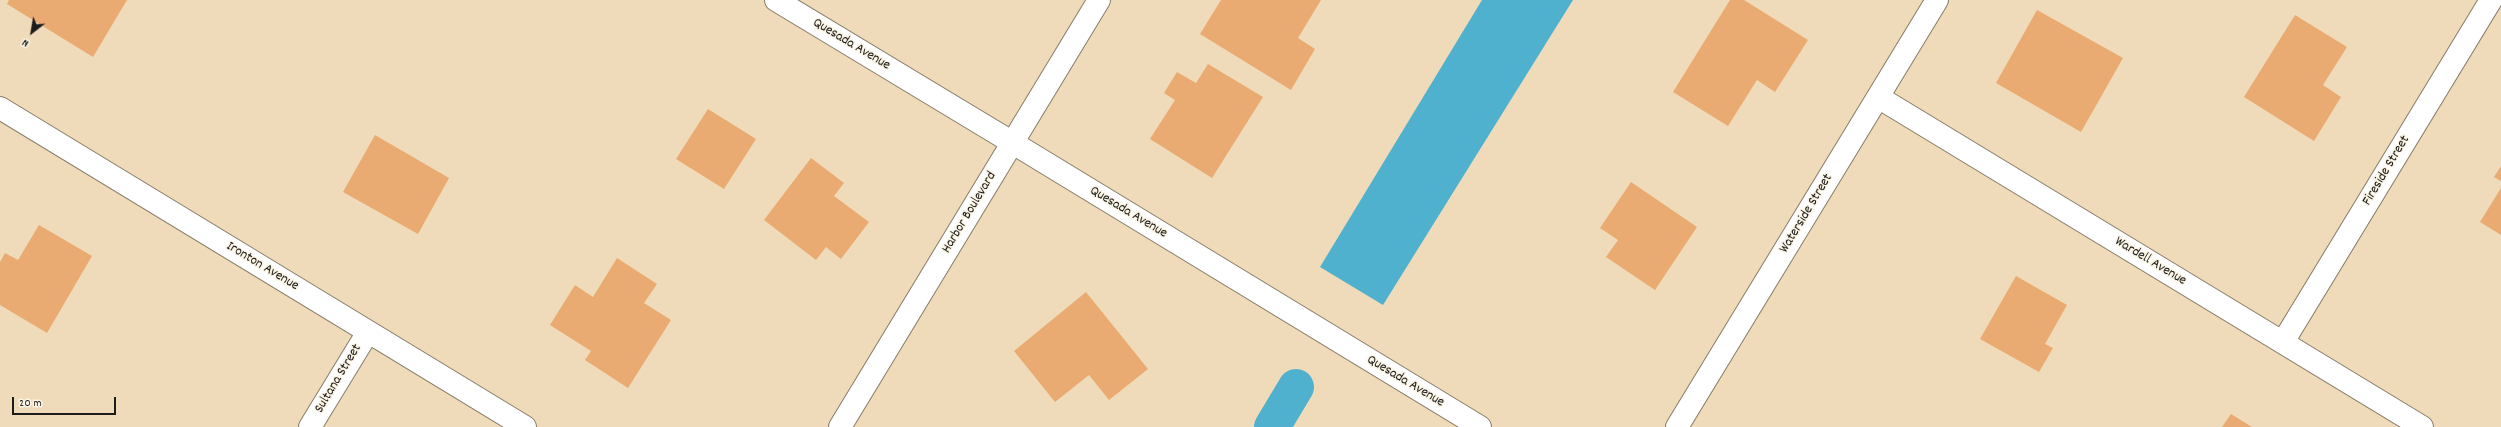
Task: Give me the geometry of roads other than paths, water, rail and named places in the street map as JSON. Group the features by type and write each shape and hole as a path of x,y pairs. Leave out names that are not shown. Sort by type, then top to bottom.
{"street":[{"name":"Quesada Avenue","path":"776,0 1480,427"},
{"name":"Harbor Boulevard","path":"840,427 1100,0"},
{"name":"Waterside Street","path":"1677,427 1937,0"},
{"name":"Fireside Street","path":"2283,342 2491,0"},
{"name":"Wardell Avenue","path":"1878,96 2422,427"},
{"name":"Ironton Avenue","path":"0,109 525,427"},
{"name":"Sultana Street","path":"310,427 368,332"}],"water":[{"path":"1482,0 1573,0 1383,305 1320,267"}],"waterway":[{"path":"1272,427 1296,387"}]}
